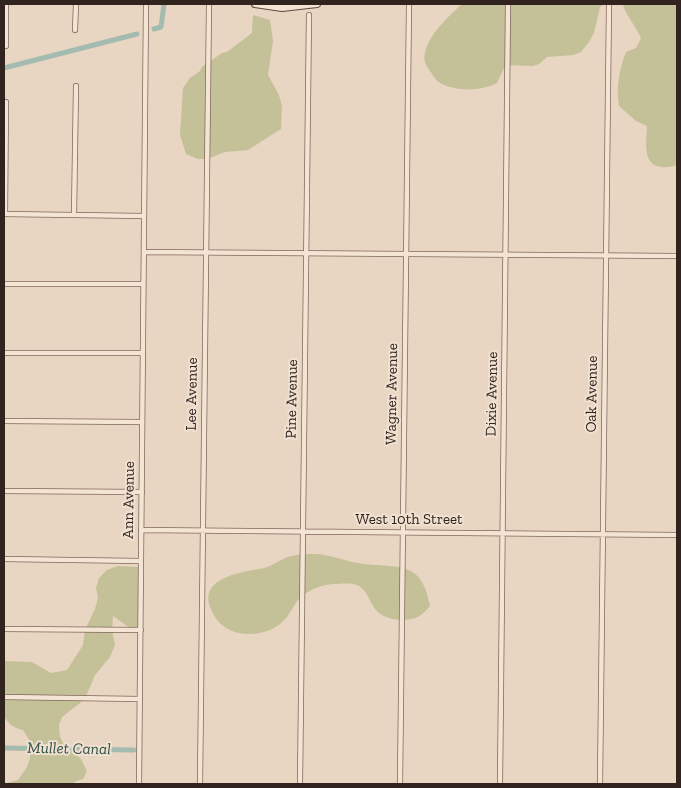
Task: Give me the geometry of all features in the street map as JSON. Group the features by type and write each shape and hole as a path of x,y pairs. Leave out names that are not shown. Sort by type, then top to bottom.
{"street":[{"path":"6,4 6,46"},
{"path":"75,30 76,4"},
{"name":"Ann Avenue","path":"140,784 146,4"},
{"name":"Lee Avenue","path":"200,784 209,4"},
{"path":"255,4 282,8 317,4"},
{"name":"Wagner Avenue","path":"400,784 409,4"},
{"name":"Dixie Avenue","path":"500,784 508,4"},
{"name":"Oak Avenue","path":"600,784 609,4"},
{"name":"Pine Avenue","path":"300,784 310,15"},
{"path":"74,215 76,86"},
{"path":"6,102 4,214 144,216"},
{"path":"144,252 677,256"},
{"path":"4,284 143,284"},
{"path":"4,352 143,353"},
{"path":"4,421 142,422"},
{"path":"4,491 142,492"},
{"name":"West 10th Street","path":"141,530 677,535"},
{"path":"4,560 141,560"},
{"path":"4,629 141,630"},
{"path":"4,698 140,698"}],"shaded area":[{"path":"462,4 604,4 600,7 594,33 581,52 573,55 547,57 539,64 533,66 507,65 497,83 484,88 461,89 446,86 439,82 427,67 424,58 430,39 445,20"},
{"path":"623,4 677,4 677,165 661,167 650,162 646,151 647,126 636,121 619,106 618,86 626,52 636,48 641,38"},
{"path":"253,15 270,20 273,41 268,75 279,95 282,106 281,129 248,150 225,152 207,159 198,159 186,154 180,135 183,88 190,78 200,71 202,67 222,53 227,52 252,33"},
{"path":"318,554 358,563 399,567 408,570 422,581 430,606 418,617 412,619 400,620 389,618 383,616 373,607 365,592 359,586 333,584 319,587 306,593 297,601 288,616 281,623 269,630 255,634 235,632 223,626 215,617 208,598 216,583 235,574 267,567 291,556"},
{"path":"118,566 138,567 140,573 141,632 130,628 113,616 112,630 115,645 110,657 95,675 87,694 80,703 62,717 59,725 60,737 64,745 81,759 87,771 83,779 73,784 4,784 18,780 27,767 30,758 30,741 23,730 12,725 4,716 4,661 32,662 51,673 67,670 83,645 85,630 98,598 96,588 99,578 107,570"}],"waterway":[{"path":"154,29 161,27 164,4"},
{"path":"4,68 137,34"},
{"name":"Mullet Canal","path":"4,748 134,750"}]}
